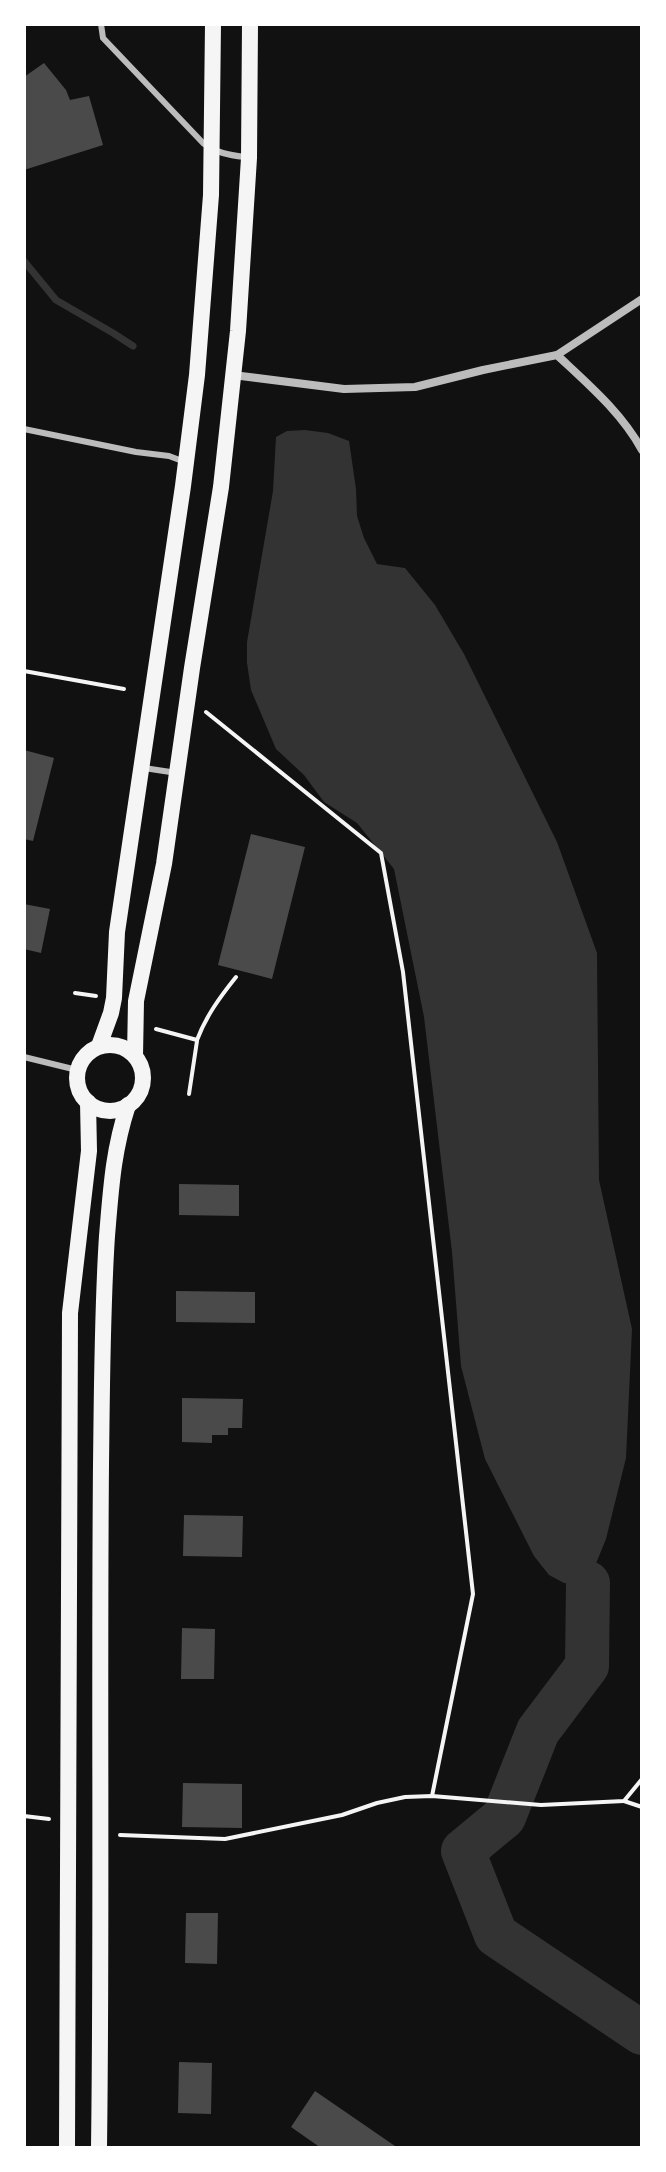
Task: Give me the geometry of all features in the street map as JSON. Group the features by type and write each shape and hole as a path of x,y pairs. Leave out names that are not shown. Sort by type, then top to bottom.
{"main road":[{"path":"99,1046 114,998 117,932 197,375 211,195 213,24"},
{"path":"135,1056 136,1001 164,864 221,487 238,331 249,158 250,24"},
{"path":"119,1045 135,1056 141,1066 142,1086 128,1105 112,1111 88,1102 78,1087 77,1070 81,1059 89,1051 99,1046 119,1045"},
{"path":"67,2148 70,1313 89,1151 88,1102"},
{"path":"99,2148 103,1292 112,1164 128,1105"}],"street":[{"path":"233,375 344,389 415,387 557,355 642,299"},
{"path":"557,355 601,396 630,429 642,450"}],"lane":[{"path":"101,24 103,38 203,143 226,155 249,158"},
{"path":"24,429 169,456 186,462"},
{"path":"142,768 177,773"},
{"path":"24,1057 77,1070"}],"path":[{"path":"24,671 124,689"},
{"path":"197,705 381,853 403,972 473,1594 432,1796"},
{"path":"189,1094 197,1040 203,1024 236,977"},
{"path":"75,993 101,996"},
{"path":"153,1028 197,1040"},
{"path":"624,1801 642,1779"},
{"path":"117,1835 225,1839 342,1815 405,1797 432,1796 541,1805 624,1801 642,1807"},
{"path":"24,1816 56,1820"}],"shaded area":[{"path":"287,431 328,433 349,441 357,516 364,538 377,564 405,568 435,605 464,654 557,842 597,953 599,1180 632,1329 626,1458 606,1539 588,1583 564,1583 549,1575 534,1556 485,1459 461,1366 452,1252 424,1017 394,869 357,823 324,802 304,775 276,749 251,690 247,642 273,491 276,437"}],"building":[{"path":"44,63 66,90 70,100 89,96 103,145 24,170 24,77"},
{"path":"24,750 54,758 33,841 24,839"},
{"path":"251,834 305,847 272,979 218,965"},
{"path":"24,904 50,909 41,953 24,949"},
{"path":"179,1184 239,1185 239,1216 179,1215"},
{"path":"176,1291 255,1292 255,1323 176,1322"},
{"path":"182,1398 243,1399 242,1428 228,1428 228,1435 212,1435 212,1443 182,1442"},
{"path":"184,1515 243,1516 242,1557 183,1556"},
{"path":"182,1628 215,1629 214,1679 181,1679"},
{"path":"183,1783 242,1784 242,1828 182,1827"},
{"path":"186,1913 218,1913 217,1964 185,1963"},
{"path":"179,2062 212,2063 211,2114 178,2113"},
{"path":"315,2091 395,2146 321,2148 291,2127"}],"waterway":[{"path":"24,261 56,300 133,346"},
{"path":"588,1583 587,1666 538,1731 504,1817 463,1851 496,1935 642,2033"}]}
